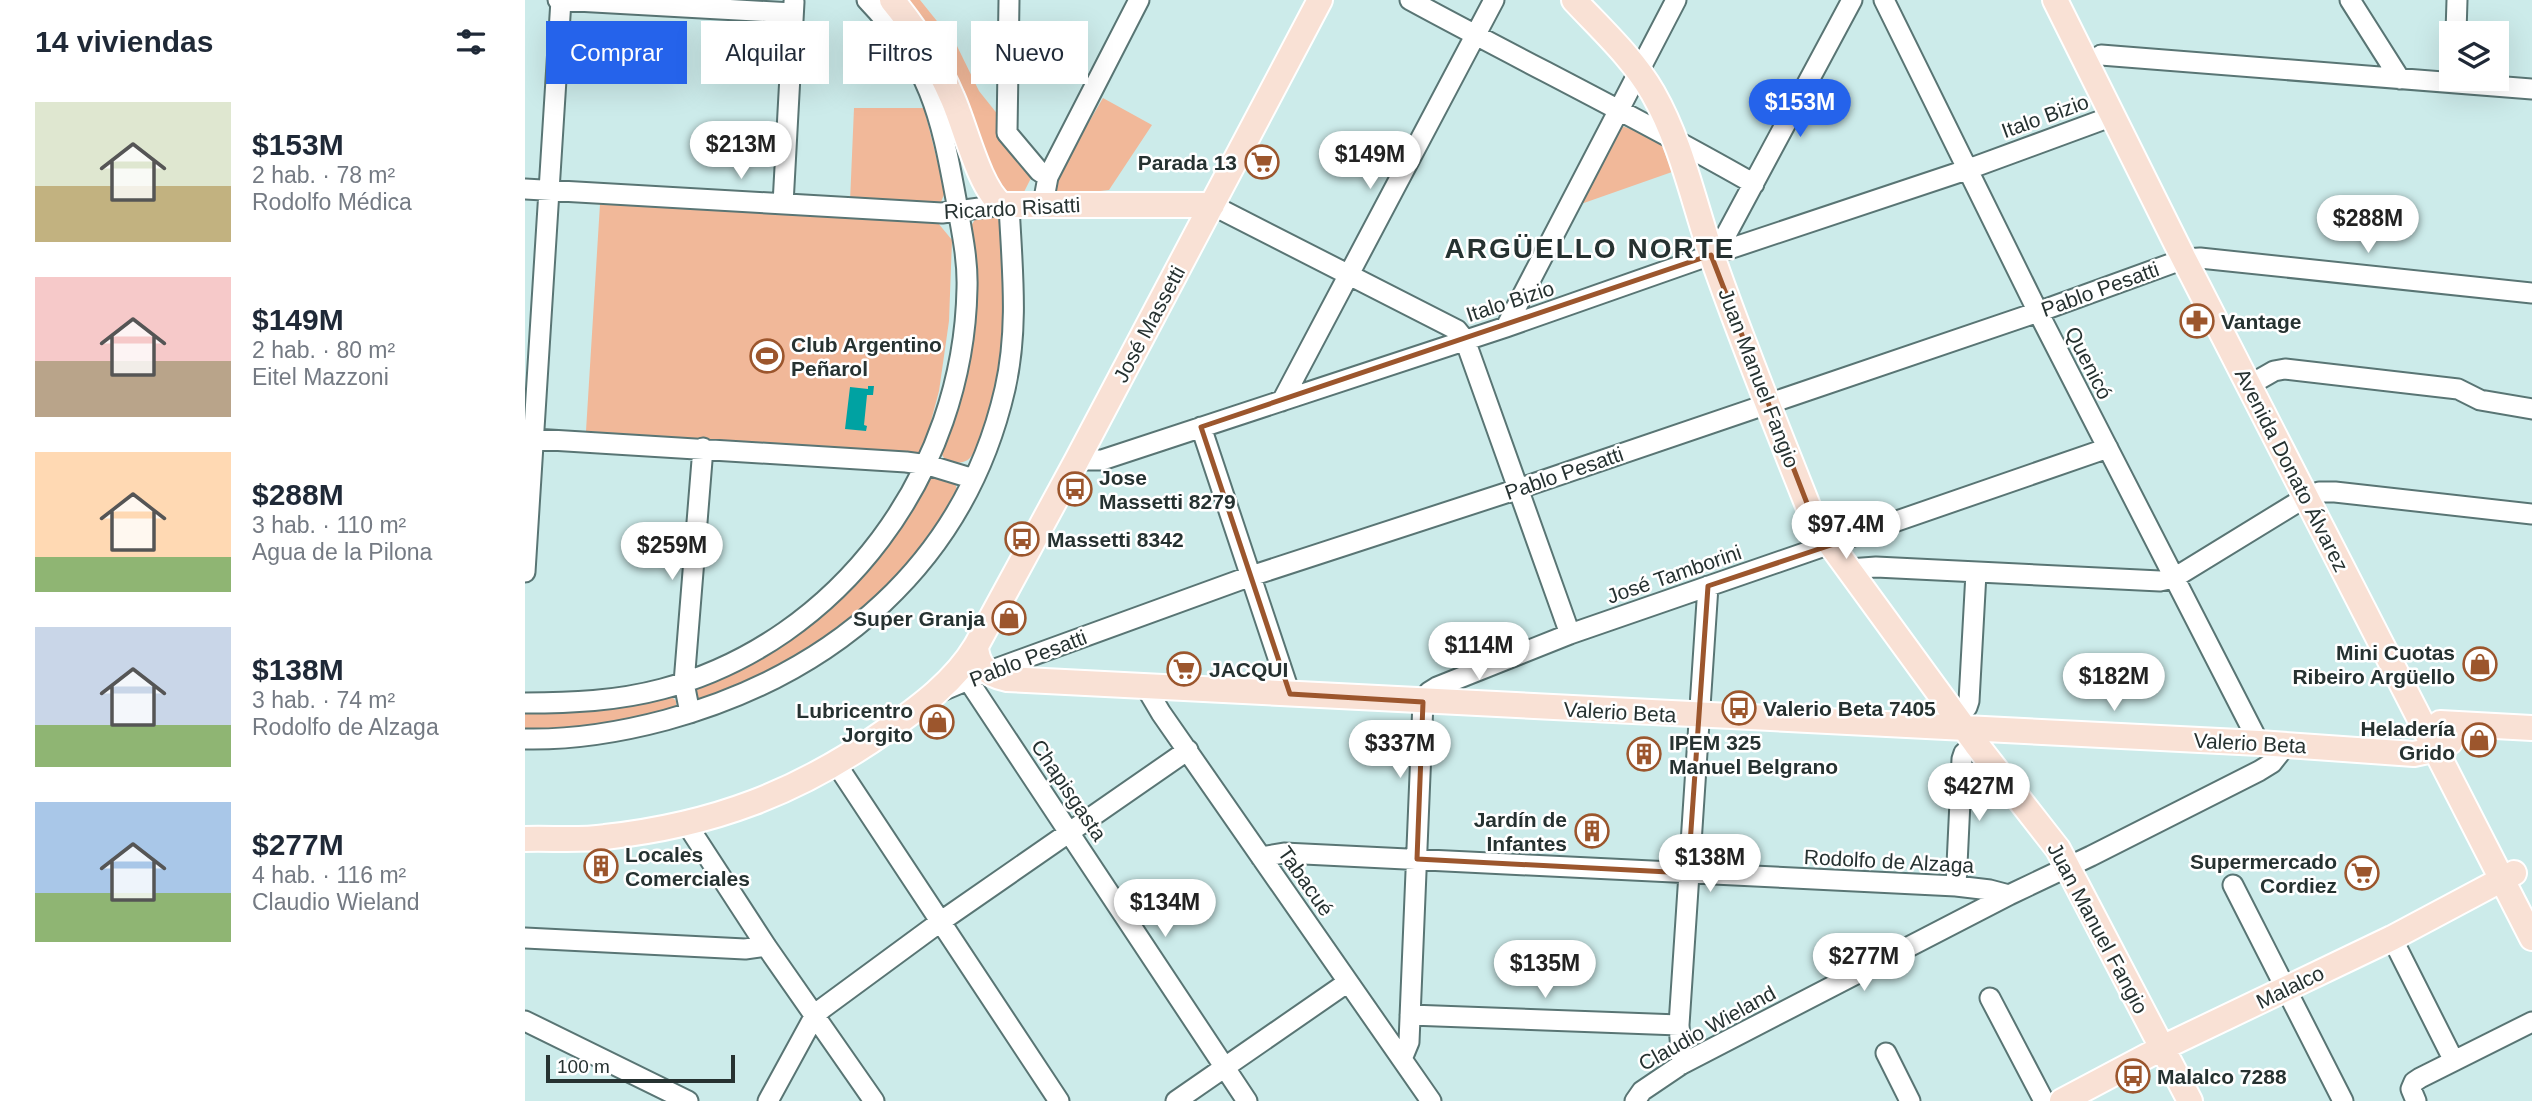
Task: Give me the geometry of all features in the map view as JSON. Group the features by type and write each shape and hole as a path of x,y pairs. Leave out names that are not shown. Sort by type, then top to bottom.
{"main road":[{"path":"892,0 936,64 960,115 989,192 1005,205"},
{"name":"José Massetti","path":"976,646 1320,0"},
{"name":"Juan Manuel Fangio","path":"1574,0 1624,51 1653,93 1673,137 1711,255 1810,511 1831,545 1966,730 2049,836 2069,867 2190,1101"},
{"name":"Avenida Donato Álvarez","path":"2055,0 2113,116 2260,379 2312,494"},
{"name":"Avenida Donato Álvarez","path":"2073,0 2101,55 2192,258 2509,876 2531,932"},
{"name":"Ricardo Risatti","path":"1005,205 1212,205"},
{"path":"976,646 978,676"},
{"name":"Pablo Pesatti","path":"525,839 603,838 686,824 760,802 874,739 958,672 976,646"},
{"name":"Valerio Beta","path":"978,676 1423,702 2259,743 2414,754 2438,737 2532,728"},
{"name":"Avenida Donato Álvarez","path":"2509,876 2532,901"},
{"name":"Malalco","path":"2062,1101 2162,1048 2392,938 2509,876"}],"street":[{"path":"525,572 534,439 531,384 549,191 560,0 794,7 783,204"},
{"path":"525,703 587,702 684,683 768,645 792,629 825,600 869,555 928,465 950,407 963,342 967,284 958,211 940,117 930,90 906,47 867,0"},
{"path":"1009,0 1007,133 1039,171 1048,177"},
{"path":"1043,204 1048,177 1139,0"},
{"path":"1410,0 1618,111 1673,137 1754,184"},
{"path":"1282,401 1494,0"},
{"path":"1506,327 1676,0"},
{"path":"1711,255 1727,233 1852,0"},
{"name":"Quenicó","path":"1884,0 1966,170 2259,743"},
{"path":"2350,0 2400,79"},
{"path":"2456,21 2457,0"},
{"path":"2101,55 2439,80"},
{"path":"2509,87 2532,89"},
{"name":"Italo Bizio","path":"1077,460 1102,460 1506,327 1966,170 2113,116"},
{"name":"Ricardo Risatti","path":"525,189 942,213 1005,205"},
{"path":"525,739 558,738 640,727 690,713 745,692 818,655 852,630 906,580 940,538 974,479 1000,407 1014,332 1005,205"},
{"name":"Ricardo Risatti","path":"1212,205 1457,330 1465,340"},
{"path":"2192,258 2532,293"},
{"name":"Pablo Pesatti","path":"930,697 978,676 1251,576 1518,489 2192,258"},
{"path":"1465,340 1570,634"},
{"path":"2260,379 2274,371 2285,369 2458,389 2480,400 2532,409"},
{"path":"1201,427 1290,694"},
{"path":"534,439 703,448 928,465 974,479"},
{"path":"690,713 684,683 703,448"},
{"name":"José Tamborini","path":"1423,702 1429,692 1437,687 1570,634 2108,448"},
{"path":"1849,569 1876,567 2160,581 2174,578 2312,494 2335,492 2532,514"},
{"path":"1956,886 1962,759 1969,701 1976,573"},
{"path":"1682,1064 1679,1025 1708,586"},
{"name":"Chapisgasta","path":"978,676 1071,832 1247,1101"},
{"name":"Tabacué","path":"1145,687 1431,1101"},
{"path":"1402,1059 1409,1042 1423,702"},
{"name":"Claudio Wieland","path":"1636,1101 1641,1091 1682,1064 2009,895 2259,771 2272,763 2286,745"},
{"path":"768,1101 815,1015 940,922 1188,750"},
{"path":"835,762 1059,1101"},
{"path":"686,824 766,946 874,1101"},
{"name":"Rodolfo de Alzaga","path":"1261,857 1284,853 1956,886 2009,895"},
{"path":"2233,885 2343,1101"},
{"path":"525,938 745,949 766,946"},
{"path":"2392,938 2454,1060"},
{"path":"1176,1101 1348,982"},
{"path":"1990,998 2045,1101"},
{"path":"1410,1015 1679,1025"},
{"path":"525,1021 688,1101"},
{"path":"2416,1101 2411,1089 2414,1082 2532,1022"},
{"path":"1886,1053 1910,1101"}],"highlighted area":[{"path":"1711,255 1810,511 1831,545 1708,586 1688,873 1417,859 1423,702 1290,694 1201,427"}],"shaded area":[{"path":"896,0 920,0 937,21 908,21"},
{"path":"957,46 971,75 971,84 976,84 999,116 999,130 1031,178 1021,198 1006,195 943,84 957,84"},
{"path":"1103,98 1152,125 1109,190 1058,196 1052,185"},
{"path":"854,108 924,108 945,192 939,207 850,202"},
{"path":"1622,126 1660,140 1672,172 1581,204"},
{"name":"Club Argentino Peñarol","path":"600,204 938,223 952,240 949,321 939,391 922,455 586,431"},
{"path":"997,217 1003,230 1006,298 1004,339 996,383 981,438 969,459 957,462 944,458 939,450 969,229 976,218"},
{"path":"931,475 955,483 955,498 910,560 851,623 793,661 696,704 692,689 738,671 786,642"},
{"path":"670,695 676,701 676,708 612,728 525,731 525,712"}],"water":[{"path":"868,386 874,386 873,395 867,395 864,425 867,426 866,431 845,429 850,387 868,389"}],"place":[{"name":"Parada 13","path":"1262,162"},
{"name":"Vantage","path":"2197,321"},
{"name":"Club Argentino Peñarol","path":"767,356"},
{"name":"Jose Massetti 8279","path":"1075,489"},
{"name":"Massetti 8342","path":"1022,539"},
{"name":"Super Granja","path":"1009,618"},
{"name":"Mini Cuotas Ribeiro Argüello","path":"2480,664"},
{"name":"JACQUI","path":"1184,669"},
{"name":"Valerio Beta 7405","path":"1739,708"},
{"name":"Lubricentro Jorgito","path":"937,722"},
{"name":"Heladería Grido","path":"2479,740"},
{"name":"IPEM 325 Manuel Belgrano","path":"1644,754"},
{"name":"Jardín de Infantes","path":"1592,831"},
{"name":"Locales Comerciales","path":"601,866"},
{"name":"Supermercado Cordiez","path":"2362,873"},
{"name":"Malalco 7288","path":"2133,1076"}],"district":[{"name":"ARGÜELLO NORTE","path":"1590,248"}]}
